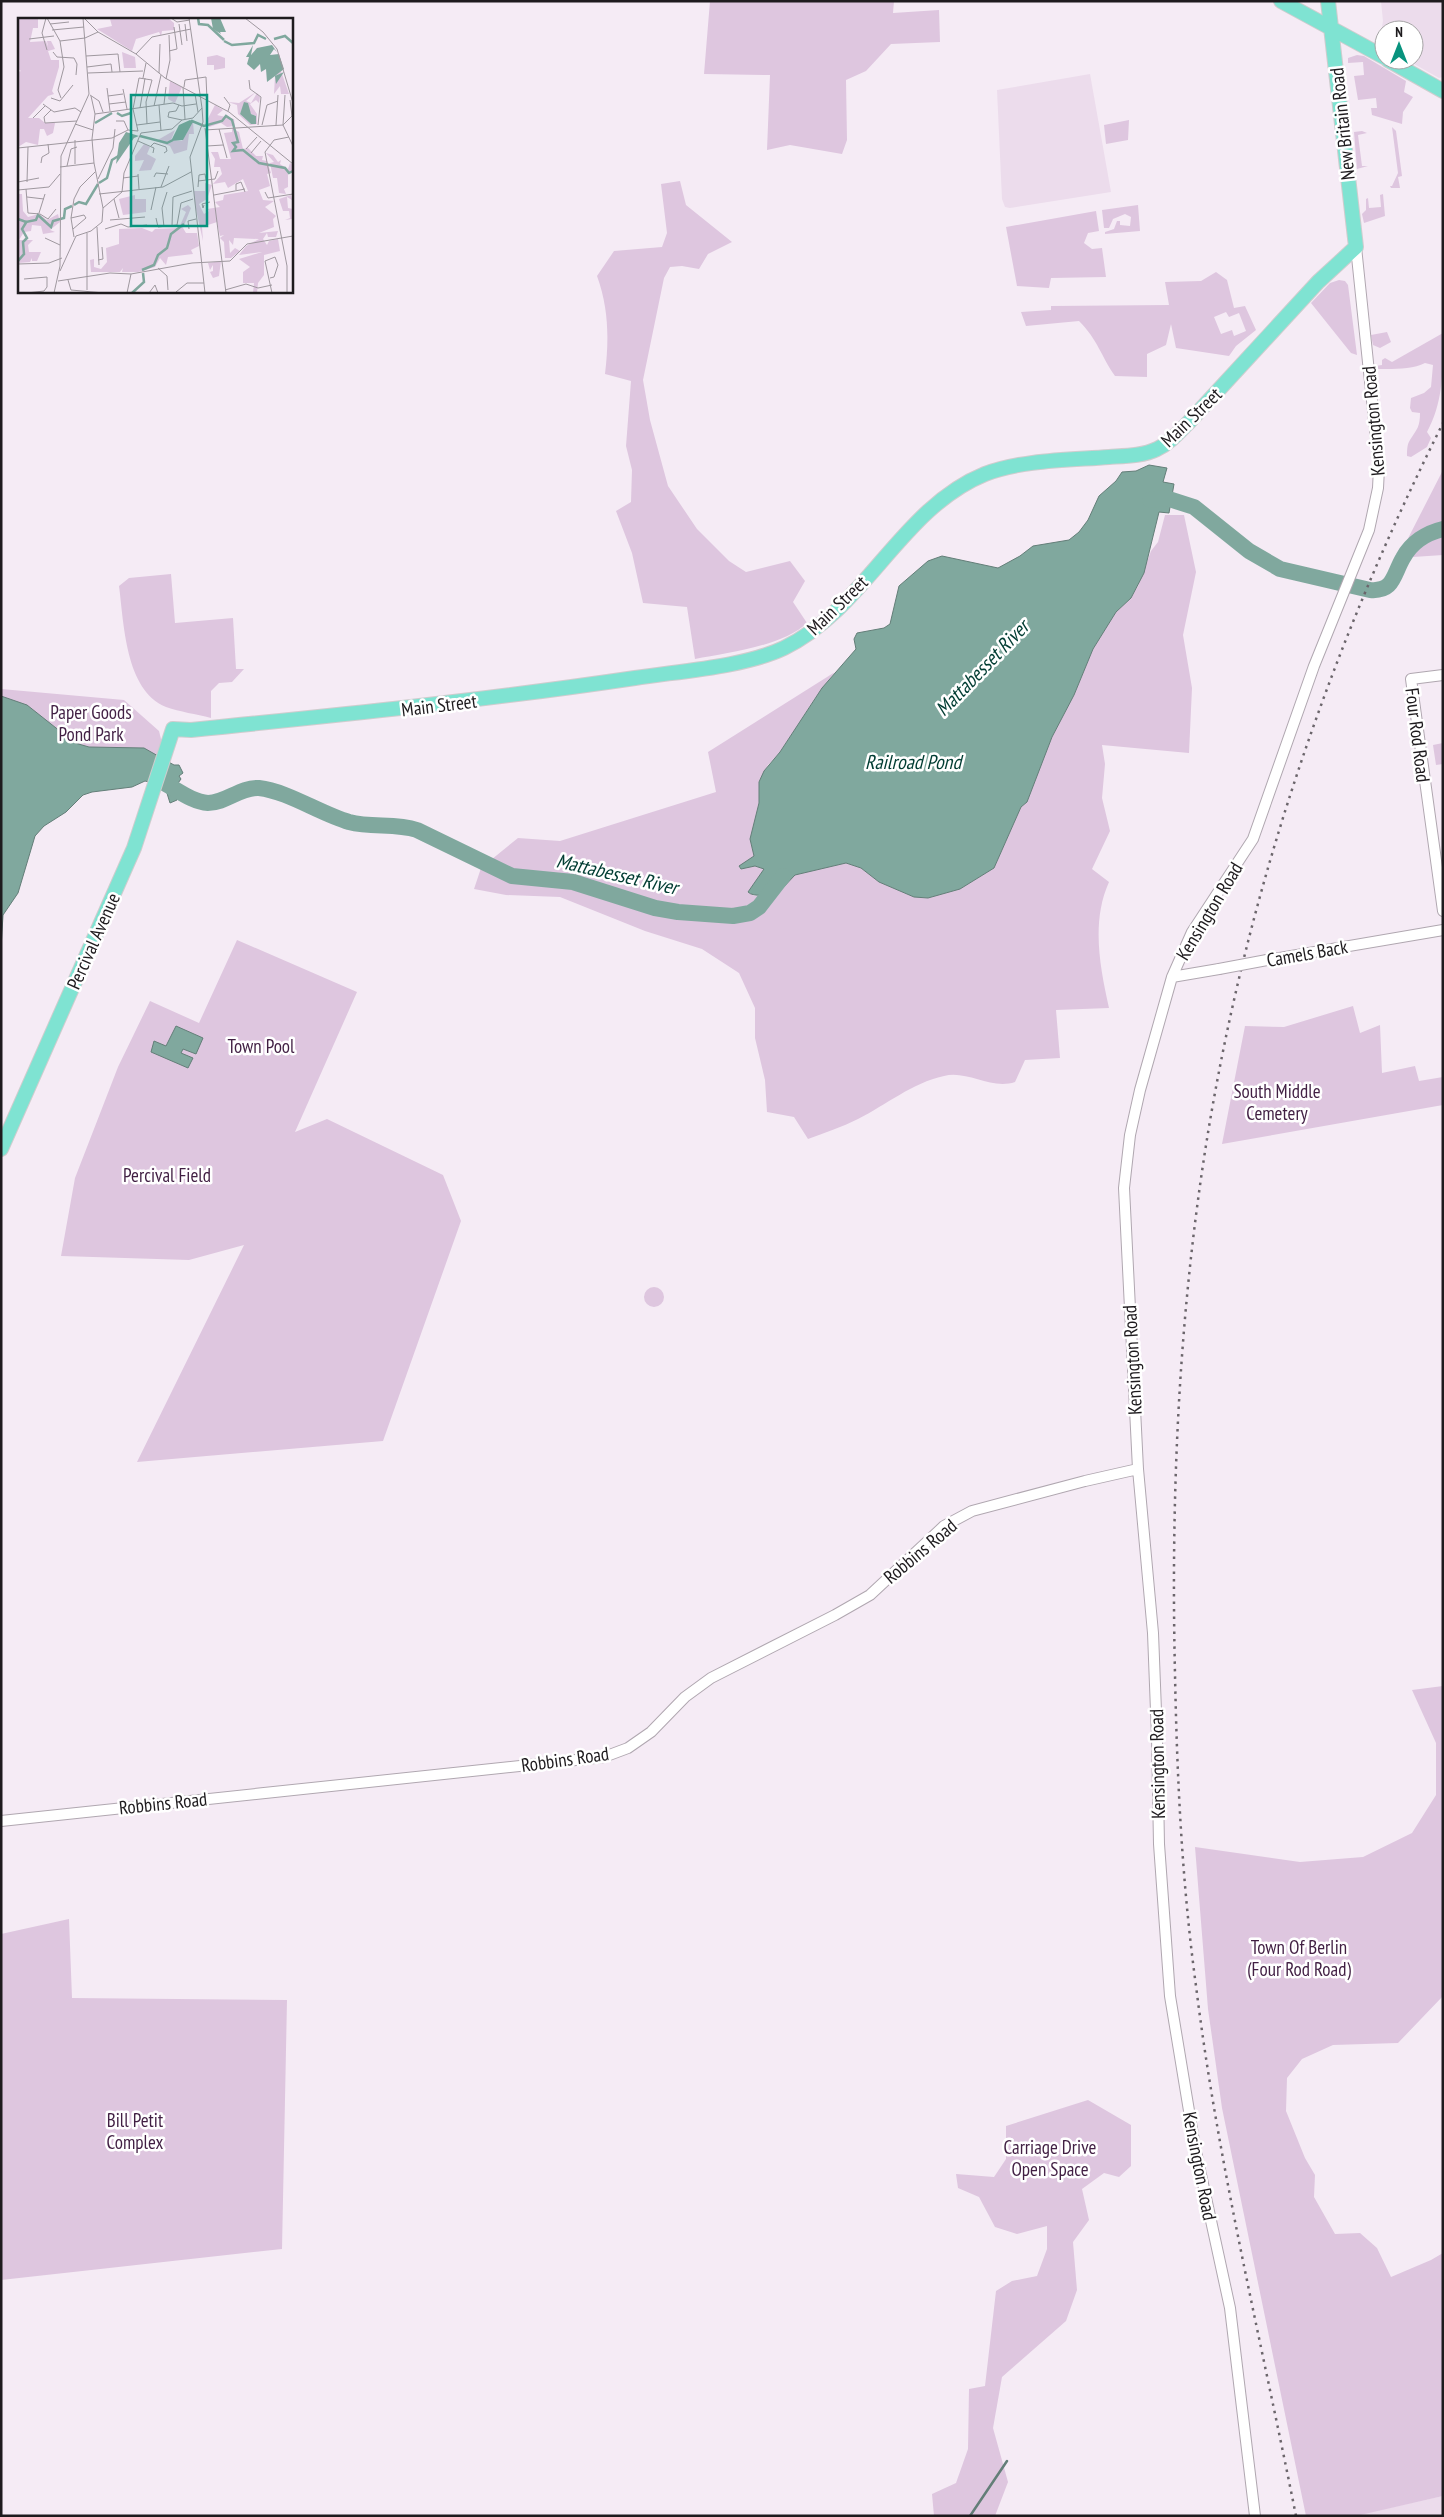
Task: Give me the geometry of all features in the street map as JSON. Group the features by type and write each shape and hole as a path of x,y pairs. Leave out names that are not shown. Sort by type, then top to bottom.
{"main road":[{"path":"1281,1 1374,52"},
{"name":"New Britain Road","path":"1328,1 1356,247"},
{"path":"1406,70 1443,91"},
{"name":"Main Street","path":"173,729 191,730 406,709 574,687 734,662 781,649 806,636 831,614 926,514 958,488 986,473 1018,466 1132,455 1155,450 1168,443 1318,282 1356,247"},
{"name":"Percival Avenue","path":"1,1149 128,862 155,788 173,729"}],"street":[{"name":"Kensington Road","path":"1255,2516 1230,2308 1195,2147 1170,1996 1159,1844 1153,1633 1138,1469 1124,1188 1130,1135 1138,1099 1172,977 1192,932 1253,839 1314,666 1372,520 1378,488 1379,468 1356,247"},
{"name":"Four Rod Road","path":"1443,675 1411,679 1443,911"},
{"name":"Camels Back","path":"1172,977 1443,930"},
{"name":"Robbins Road","path":"1,1821 604,1757 628,1748 652,1732 684,1697 711,1678 836,1615 870,1594 944,1526 972,1511 1138,1469"}],"shaded area":[{"path":"1381,1 1443,1 1443,77 1439,78 1424,70 1424,20 1383,20"},
{"path":"1090,74 1111,192 1010,208 1005,207 1002,199 997,90"},
{"path":"1443,2496 1443,2516 1356,2516 1357,2515"}],"green space":[{"path":"710,1 894,1 893,13 939,10 940,42 891,44 866,71 846,80 847,140 842,154 790,145 767,150 770,75 704,74"},
{"path":"1357,55 1364,56 1374,62 1374,70 1388,70 1406,81 1404,92 1413,97 1403,112 1402,124 1372,115 1371,108 1377,108 1376,98 1358,100 1354,76 1364,75 1363,62 1348,63 1348,58"},
{"path":"1129,120 1128,140 1106,144 1104,125"},
{"path":"1392,127 1396,131 1402,176 1398,177 1400,188 1391,188 1390,186 1392,186 1398,173"},
{"path":"1362,131 1367,133 1358,135 1362,166 1368,166 1357,169 1354,132"},
{"path":"680,181 686,205 732,242 708,254 699,269 682,266 670,267 664,278 643,380 650,420 668,486 697,529 729,561 746,572 790,561 805,581 793,602 807,623 797,631 769,643 695,659 687,607 643,603 632,553 616,511 631,502 632,470 626,446 631,381 605,374 607,325 604,300 597,276 614,251 662,247 667,233 661,184"},
{"path":"1383,194 1385,216 1364,223 1362,214 1366,210 1366,199 1368,198 1369,208 1381,207 1380,195"},
{"path":"1138,205 1140,231 1105,234 1105,232 1114,229 1117,221 1120,221 1120,225 1130,226 1131,217 1125,214 1113,219 1109,228 1104,228 1102,210"},
{"path":"1096,211 1099,231 1088,233 1084,243 1092,249 1102,248 1106,277 1051,278 1049,288 1017,286 1006,227"},
{"path":"1216,272 1227,280 1234,308 1245,306 1256,330 1236,346 1229,356 1176,348 1171,324 1166,345 1147,354 1147,377 1115,376 1095,341 1079,321 1026,326 1021,312 1051,310 1051,306 1169,305 1165,282 1201,281","holes":["1226,312 1229,317 1239,313 1246,331 1234,336 1232,330 1221,334 1214,317"]},
{"path":"1339,280 1345,281 1348,285 1357,355 1351,353 1311,303 1330,283"},
{"path":"1387,332 1391,342 1380,348 1373,345 1371,335"},
{"path":"1443,333 1440,396 1433,420 1427,432 1431,438 1427,447 1411,457 1407,456 1408,443 1418,428 1420,418 1420,413 1412,412 1410,408 1411,398 1424,393 1431,387 1433,365 1425,363 1414,367 1395,369 1376,369 1375,366 1382,365 1382,360 1385,358 1392,362"},
{"path":"1443,470 1443,555 1398,558"},
{"path":"1165,515 1184,515 1196,572 1183,635 1192,688 1189,753 1102,745 1105,764 1102,798 1110,831 1092,869 1109,882 1103,897 1100,913 1099,945 1100,961 1109,1008 1056,1010 1060,1058 1025,1060 1015,1082 1006,1084 997,1084 953,1075 932,1079 910,1089 858,1119 808,1139 794,1117 767,1112 765,1080 755,1038 755,1008 739,973 702,949 645,931 560,897 506,895 474,889 481,868 518,838 560,841 716,792 708,752 835,672 815,698 780,752 768,765 759,782 759,803 750,839 754,856 739,867 741,869 755,866 764,869 748,892 754,896 778,893 795,875 846,863 861,868 879,882 914,897 928,898 960,889 994,868 1021,807 1026,803 1052,737 1074,695 1093,649 1116,612 1129,600 1138,586 1151,551 1158,542"},
{"path":"171,574 175,623 233,618 236,669 244,669 232,682 219,683 211,691 211,718 166,707 152,698 142,686 134,671 129,654 119,586 129,578"},
{"name":"Paper Goods Pond Park","path":"1,689 124,700 159,731 162,743 157,755 82,748 24,705 1,700"},
{"path":"1443,743 1443,764 1436,765 1433,745"},
{"path":"237,940 357,992 295,1132 327,1119 443,1175 461,1221 383,1441 137,1462 244,1245 189,1260 61,1256 75,1178 118,1067 150,1001 199,1023"},
{"name":"South Middle Cemetery","path":"1353,1006 1360,1033 1380,1025 1382,1073 1415,1066 1419,1081 1443,1077 1443,1105 1222,1144 1245,1026 1284,1027"},
{"path":"654,1287 661,1290 664,1297 661,1304 654,1307 647,1304 644,1297 647,1290"},
{"name":"Town Of Berlin (Four Rod Road)","path":"1443,1686 1443,1996 1398,2043 1333,2045 1302,2059 1287,2078 1286,2111 1305,2158 1315,2175 1314,2197 1335,2234 1360,2233 1377,2248 1391,2277 1443,2253 1443,2496 1356,2516 1306,2516 1222,2108 1208,2009 1195,1847 1300,1862 1363,1857 1412,1833 1436,1795 1436,1743 1412,1690"},
{"name":"Bill Petit Complex","path":"69,1919 72,1998 287,2000 282,2249 1,2280 1,1934"},
{"name":"Carriage Drive Open Space","path":"1088,2100 1131,2125 1131,2166 1119,2177 1104,2173 1082,2189 1089,2220 1073,2242 1077,2290 1066,2321 1002,2377 993,2428 1008,2482 995,2516 934,2516 932,2494 956,2483 968,2449 969,2389 985,2386 996,2291 1012,2281 1037,2276 1047,2249 1047,2226 1017,2234 995,2227 979,2197 958,2188 956,2174 994,2177 1006,2159 1006,2126"}],"water":[{"name":"Railroad Pond","path":"1149,465 1167,468 1163,482 1174,484 1169,513 1159,512 1144,573 1131,598 1116,612 1093,649 1074,695 1052,737 1027,802 1021,807 994,868 960,889 928,898 914,897 879,882 861,868 846,863 795,875 778,893 758,895 748,892 764,869 755,866 741,869 739,866 754,856 750,839 759,803 759,782 764,771 780,752 822,688 856,649 854,639 857,633 884,628 890,624 899,586 928,561 942,556 998,568 1020,556 1033,546 1069,540 1079,532 1088,520 1099,496 1116,481 1122,472 1136,471"},
{"path":"1,696 27,705 75,743 89,747 144,748 174,765 179,765 183,773 179,776 181,779 176,786 177,800 170,803 166,790 145,781 132,787 92,792 83,795 66,812 44,826 35,836 18,893 3,915 1,948"},
{"path":"176,1026 203,1038 196,1054 183,1049 181,1053 193,1058 188,1068 151,1052 154,1041 166,1046"}],"waterway":[{"name":"Mattabesset River","path":"1150,500 1166,498 1194,507 1249,551 1280,569 1370,590 1378,590 1388,585 1410,548 1425,536 1443,529"},
{"name":"Mattabesset River","path":"156,779 188,797 208,803 221,801 252,788 270,790 349,822 417,830 512,876 573,882 655,908 678,912 733,916 750,913 759,907 783,876"},
{"path":"970,2516 1007,2461"}],"railway":[{"path":"1296,2516 1228,2186 1205,2053 1187,1908 1179,1791 1174,1609 1176,1480 1182,1351 1195,1222 1204,1158 1241,968 1266,874 1295,781 1362,599 1401,510 1443,423"}],"park label":[{"name":"Town Pool","path":"261,1046"},
{"name":"Percival Field","path":"167,1175"}]}
